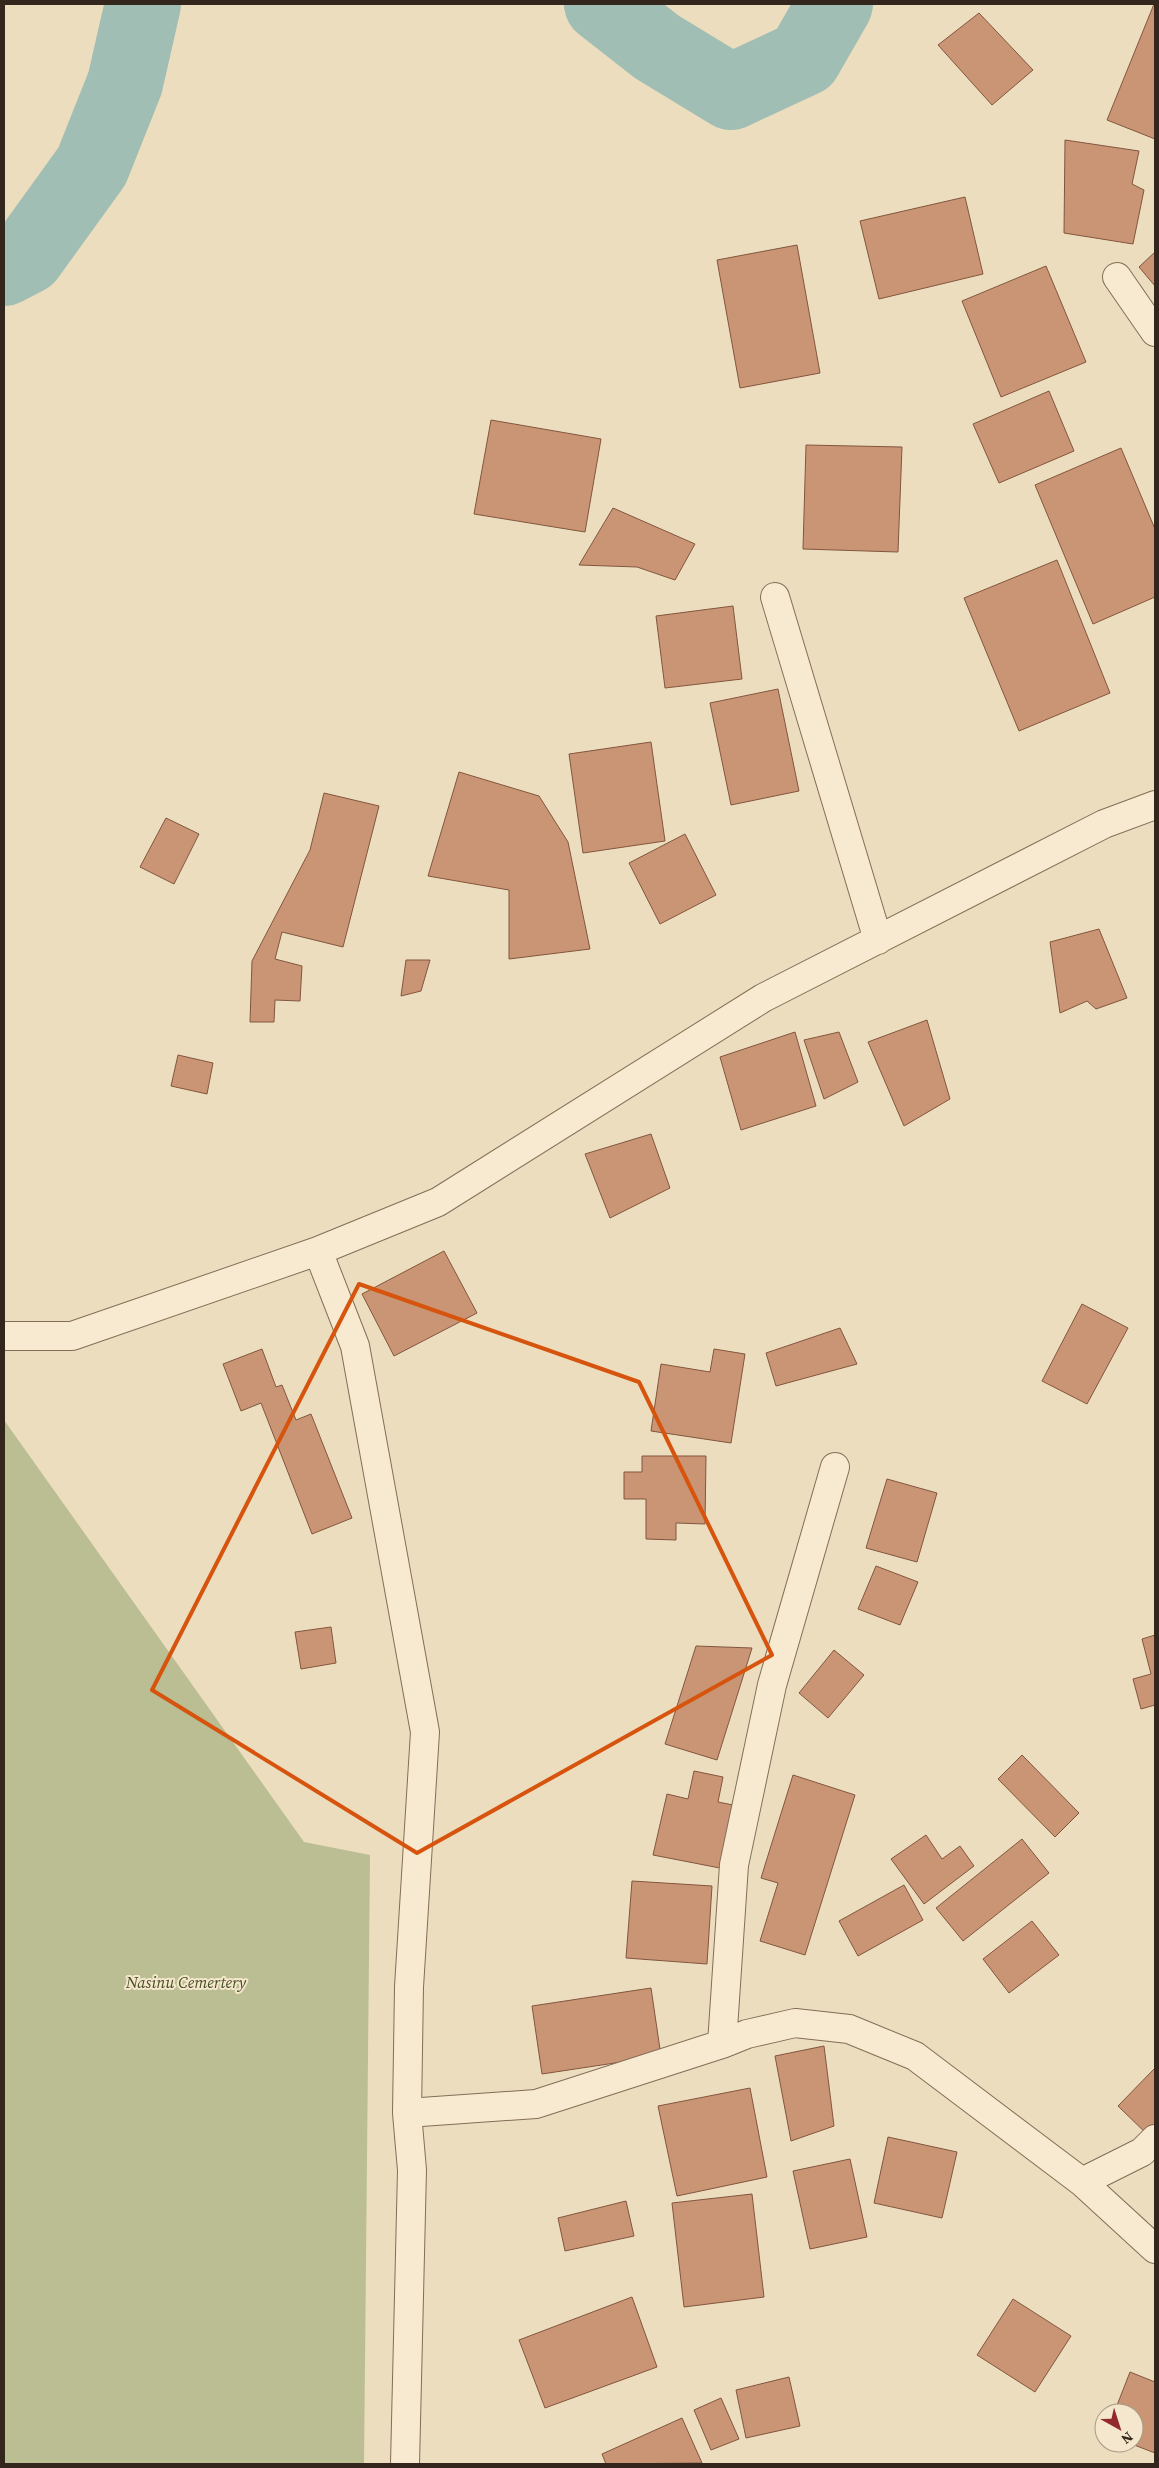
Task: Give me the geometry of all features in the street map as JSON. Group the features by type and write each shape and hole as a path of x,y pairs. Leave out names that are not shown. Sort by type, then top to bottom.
{"street":[{"path":"1116,278 1155,332"},
{"path":"775,597 878,940"},
{"path":"4,1336 72,1336 318,1251 438,1202 763,998 1104,824 1155,805"},
{"path":"318,1251 355,1346 425,1732 409,1987 407,2113 412,2170 405,2464"},
{"path":"722,2044 734,1865 772,1685 836,1467"},
{"path":"407,2113 536,2104 722,2044 747,2034 795,2023 849,2029 915,2056 1082,2182 1155,2249"},
{"path":"1082,2182 1142,2152 1155,2139"}],"highlighted area":[{"path":"359,1284 639,1382 772,1655 417,1853 152,1690"}],"green space":[{"name":"Nasinu Cemertery","path":"4,1420 304,1842 370,1855 364,2464 4,2464"}],"building":[{"path":"1155,4 1155,139 1107,120"},
{"path":"979,13 1033,70 992,105 938,45"},
{"path":"1065,140 1139,151 1132,184 1144,190 1133,244 1064,233"},
{"path":"965,197 983,274 879,299 860,221"},
{"path":"797,245 820,373 740,388 717,260"},
{"path":"1155,252 1155,286 1139,267"},
{"path":"1046,266 1086,362 1001,397 962,301"},
{"path":"1049,391 1074,451 999,483 973,424"},
{"path":"491,420 601,439 585,532 474,514"},
{"path":"806,445 902,447 898,552 803,549"},
{"path":"1121,448 1155,529 1155,597 1093,624 1035,485"},
{"path":"613,508 695,544 675,580 637,567 579,565"},
{"path":"1057,560 1110,693 1019,731 964,598"},
{"path":"733,606 742,679 665,688 656,616"},
{"path":"778,689 799,791 731,805 710,703"},
{"path":"651,742 665,841 583,853 569,754"},
{"path":"459,772 539,796 568,842 590,949 509,959 509,890 428,876"},
{"path":"324,793 379,806 343,947 282,932 275,959 302,966 300,1001 275,1000 274,1022 250,1022 252,961 310,850"},
{"path":"166,818 199,834 174,884 140,867"},
{"path":"685,834 716,895 660,924 629,863"},
{"path":"1099,929 1127,998 1096,1009 1087,1001 1060,1013 1050,942"},
{"path":"406,960 430,960 421,991 401,996"},
{"path":"927,1020 950,1099 904,1126 868,1042"},
{"path":"795,1032 816,1106 741,1130 720,1057"},
{"path":"839,1032 858,1082 824,1099 804,1040"},
{"path":"178,1055 213,1063 207,1094 171,1086"},
{"path":"651,1134 670,1188 610,1218 585,1154"},
{"path":"444,1251 477,1313 394,1356 362,1294"},
{"path":"1082,1304 1128,1328 1087,1404 1042,1381"},
{"path":"840,1328 857,1364 776,1386 766,1353"},
{"path":"262,1349 276,1387 282,1385 296,1420 311,1414 352,1518 312,1534 261,1403 241,1411 223,1364"},
{"path":"714,1349 745,1354 731,1443 651,1431 661,1364 710,1372"},
{"path":"642,1456 706,1456 705,1524 676,1523 676,1540 646,1539 646,1499 624,1499 624,1472 642,1472"},
{"path":"887,1479 937,1493 917,1562 866,1548"},
{"path":"876,1566 918,1582 900,1625 858,1609"},
{"path":"331,1627 336,1663 301,1669 295,1632"},
{"path":"1155,1635 1155,1705 1141,1709 1133,1679 1151,1674 1142,1639"},
{"path":"696,1646 752,1648 717,1760 665,1744"},
{"path":"834,1650 864,1675 828,1718 799,1693"},
{"path":"1022,1755 1079,1813 1055,1837 998,1779"},
{"path":"694,1771 723,1777 718,1802 738,1806 725,1869 653,1855 667,1794 688,1799"},
{"path":"793,1775 855,1795 805,1955 760,1941 778,1883 761,1878"},
{"path":"926,1835 942,1859 960,1846 974,1866 924,1904 891,1859"},
{"path":"1022,1839 1049,1873 963,1941 936,1908"},
{"path":"632,1881 712,1886 707,1964 626,1958"},
{"path":"904,1885 923,1920 858,1956 839,1921"},
{"path":"1032,1921 1059,1955 1009,1993 983,1959"},
{"path":"651,1988 661,2056 542,2074 532,2006"},
{"path":"824,2046 834,2126 791,2141 775,2056"},
{"path":"1155,2068 1155,2134 1151,2138 1118,2106"},
{"path":"750,2088 767,2177 677,2196 658,2106"},
{"path":"888,2137 957,2152 942,2218 874,2203"},
{"path":"850,2159 867,2237 810,2249 793,2171"},
{"path":"752,2194 764,2297 684,2307 672,2203"},
{"path":"626,2201 634,2236 565,2251 558,2218"},
{"path":"632,2297 657,2367 545,2408 519,2340"},
{"path":"1013,2299 1071,2336 1035,2392 977,2355"},
{"path":"1130,2372 1155,2382 1155,2453 1144,2449 1144,2403 1118,2403"},
{"path":"789,2377 800,2426 746,2438 736,2390"},
{"path":"721,2398 739,2439 711,2450 694,2410"},
{"path":"682,2418 702,2463 606,2464 602,2454"}],"waterway":[{"path":"4,268 27,256 92,166 125,83 143,4"},
{"path":"602,4 657,47 731,92 804,58 835,4"}]}
